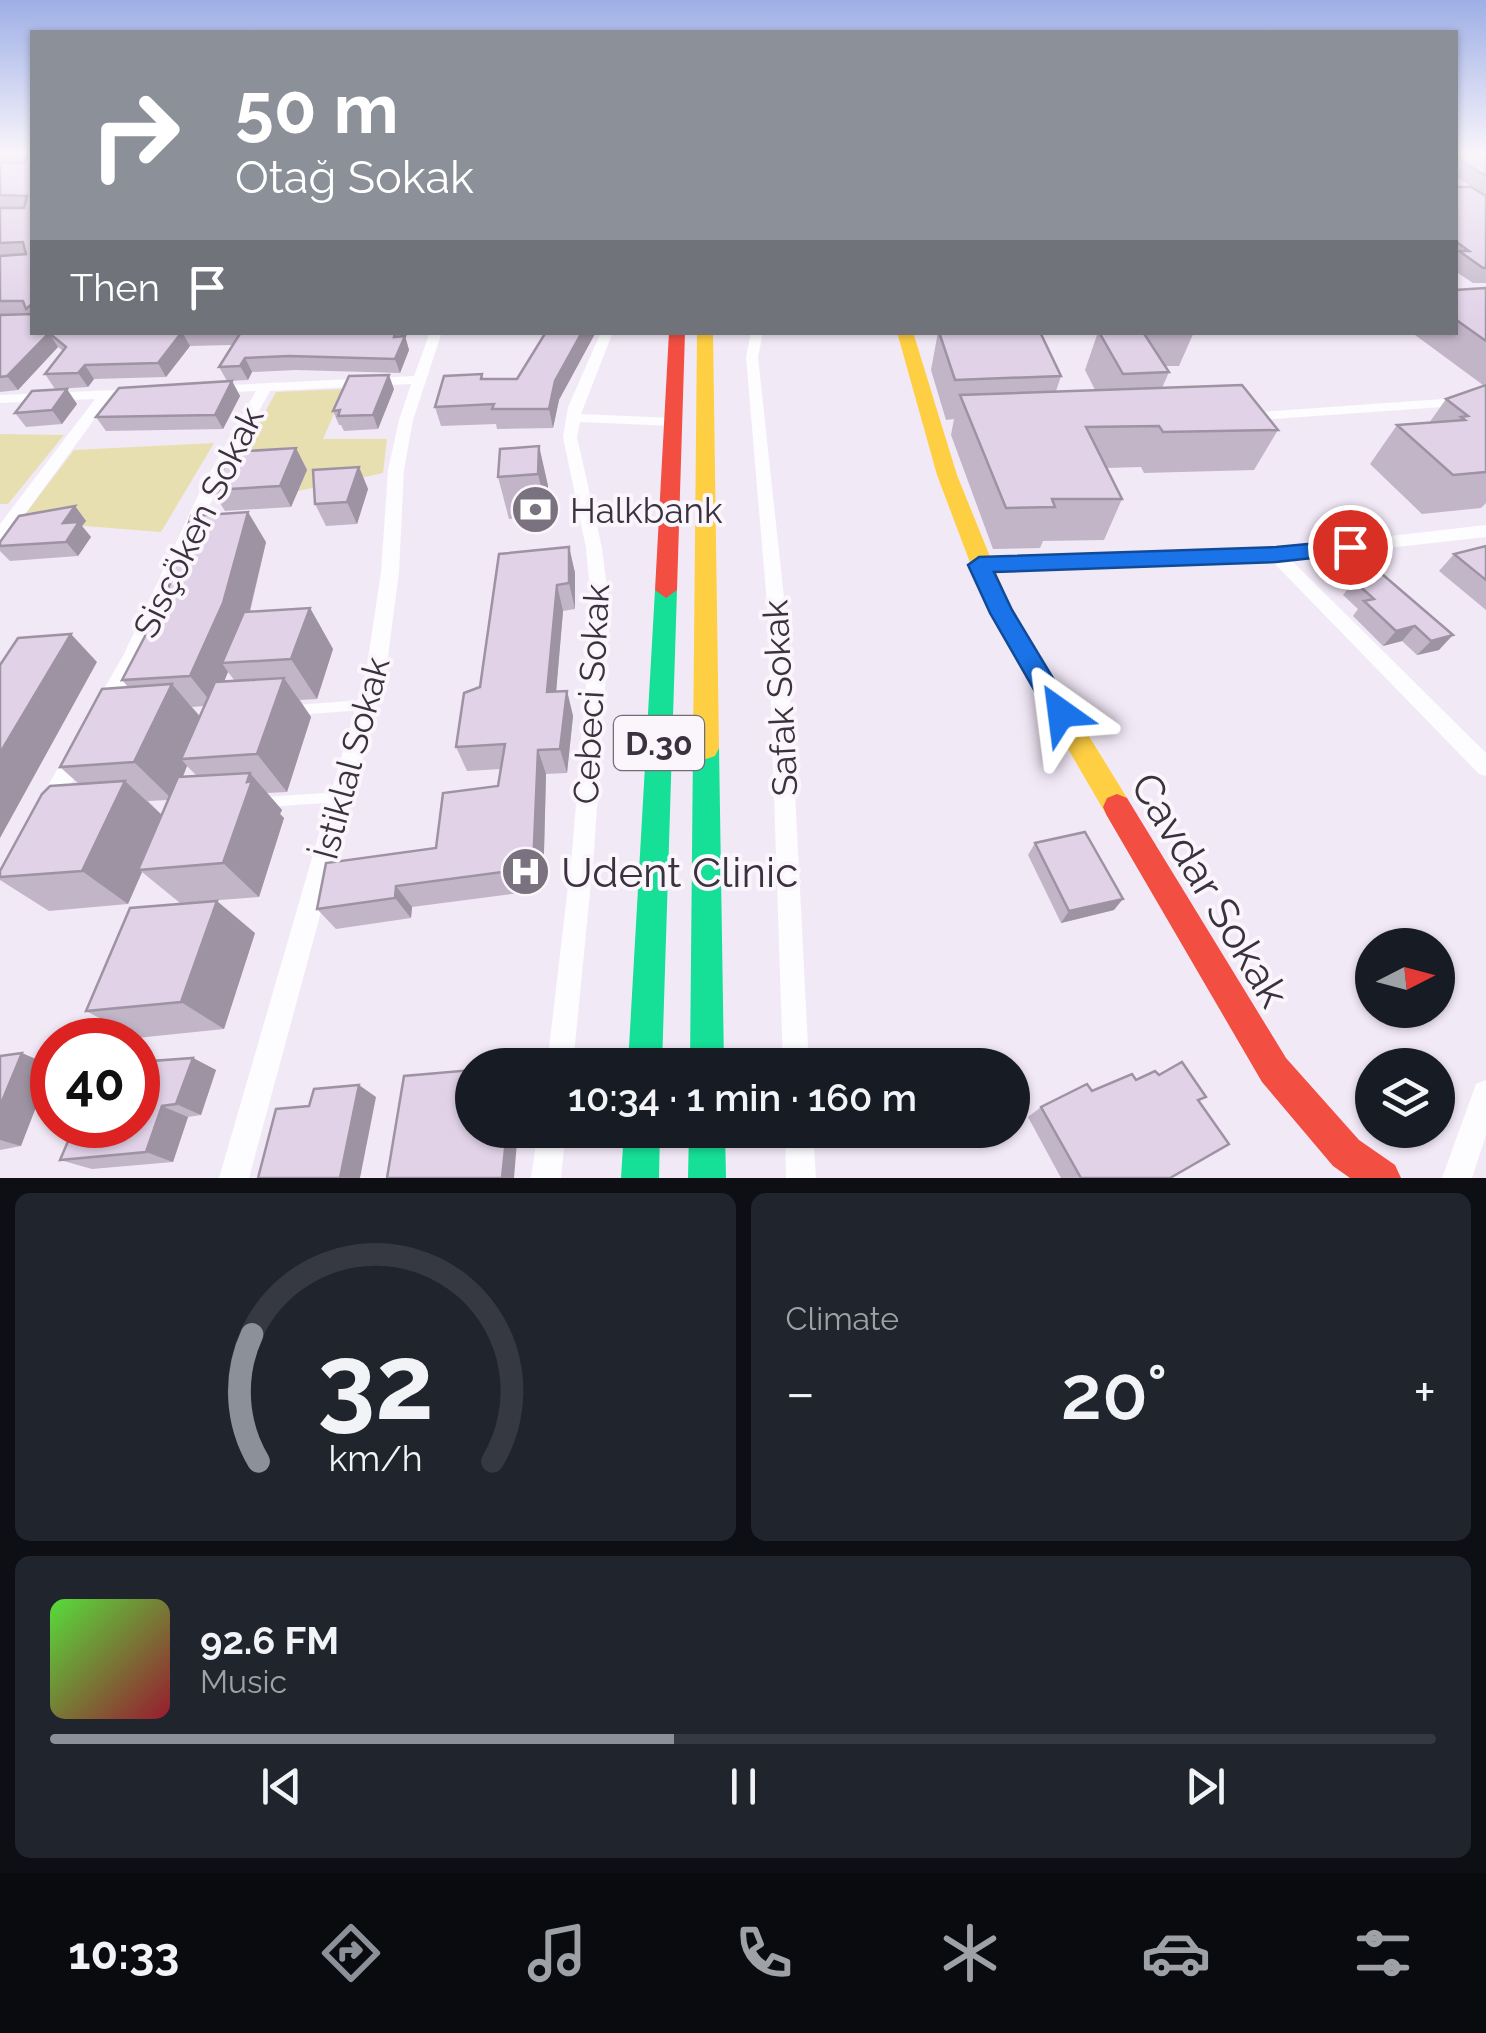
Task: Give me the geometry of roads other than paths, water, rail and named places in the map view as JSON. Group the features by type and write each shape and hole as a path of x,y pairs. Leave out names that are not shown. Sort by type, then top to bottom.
{"main road":[{"name":"D.30","path":"646,1048 677,335"},
{"name":"D.30","path":"705,335 707,1048"},
{"name":"Cavdar Sokak","path":"906,335 941,427 979,565 1011,630 1274,1070 1346,1153 1382,1178"},
{"path":"640,1178 641,1148"},
{"path":"707,1148 707,1178"}],"street":[{"name":"İstiklal Sokak","path":"234,1178 382,644 396,470 435,335"},
{"name":"Cebeci Sokak","path":"562,1048 583,852 600,622 594,548 570,437 573,418 606,335"},
{"name":"Safak Sokak","path":"756,335 752,357 776,616 795,1048"},
{"path":"205,390 419,380"},
{"name":"Sisçöken Sokak","path":"51,817 91,730 132,657 210,487 265,387"},
{"path":"0,398 146,393"},
{"path":"0,536 9,513 106,394"},
{"path":"1230,418 1486,400"},
{"path":"573,418 673,422"},
{"path":"979,565 1276,555 1486,531"},
{"path":"1276,555 1486,766"},
{"path":"1456,1178 1486,1094"},
{"path":"546,1178 550,1148"},
{"path":"799,1148 801,1178"}],"lane":[{"path":"278,711 367,705"},
{"path":"248,803 342,796"}],"place":[{"name":"Halkbank","path":"535,510"},
{"name":"Udent Clinic","path":"526,872"}]}
